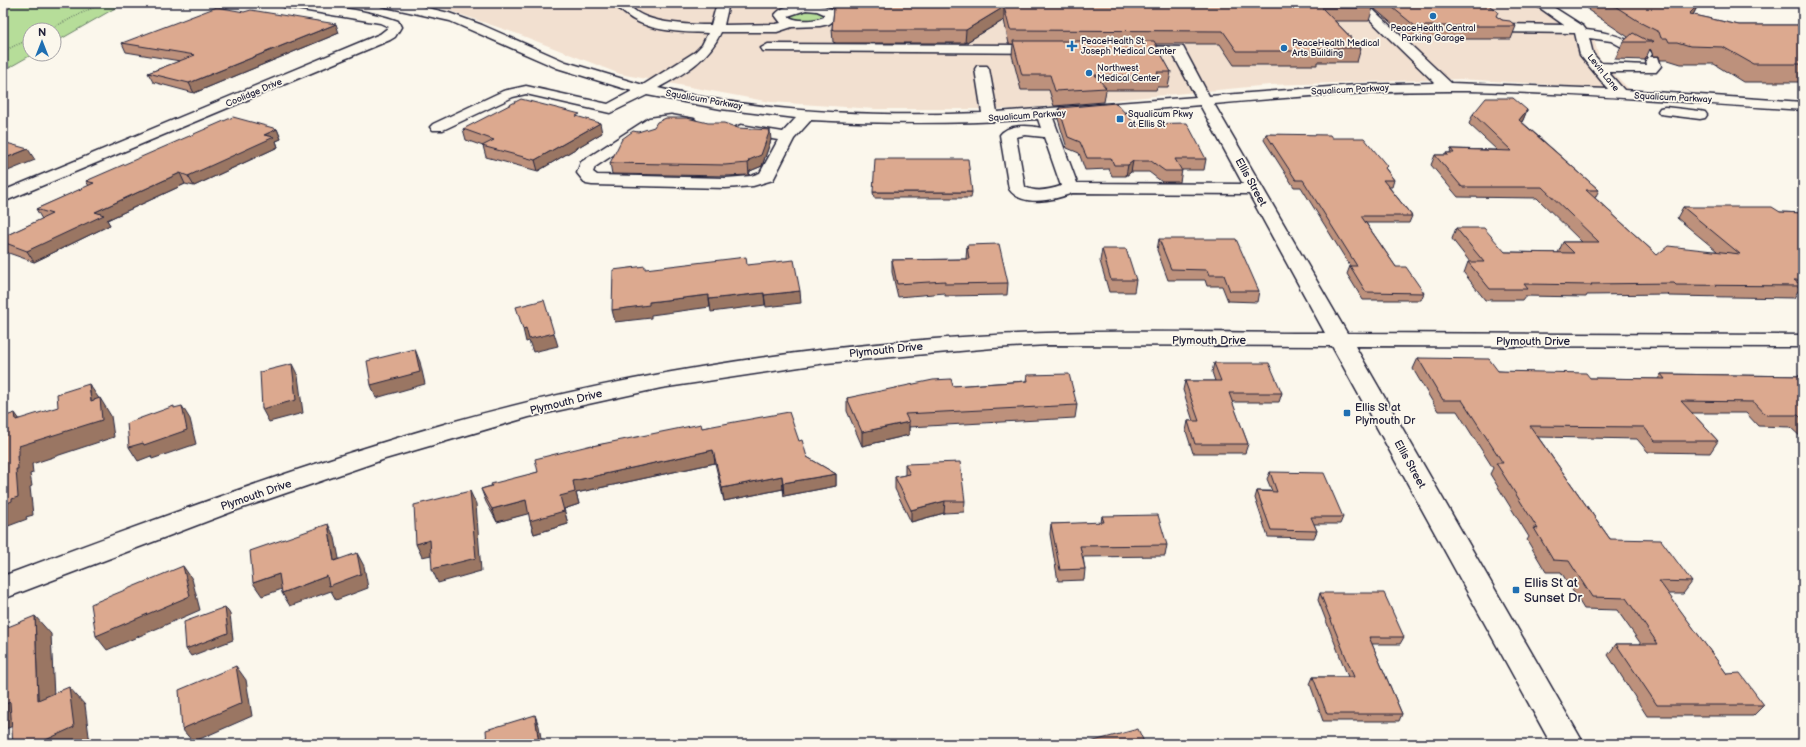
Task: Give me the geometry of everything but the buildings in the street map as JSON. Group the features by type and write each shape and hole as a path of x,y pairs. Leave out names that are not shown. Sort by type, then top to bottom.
{"street":[{"name":"Coolidge Drive","path":"3,197 378,40 390,34 395,27 394,24 383,20 284,3"},
{"name":"Squalicum Parkway","path":"386,3 418,9 465,23 550,61 615,83 721,104 808,114 888,119 990,118 1044,115 1358,88 1447,87 1623,95 1803,106"},
{"path":"623,3 623,6 630,14 674,27 715,29 779,28 792,23"},
{"path":"438,127 508,94 526,90 610,109 693,60 707,46 721,14 723,3"},
{"path":"1359,3 1447,87"},
{"path":"1540,3 1581,32"},
{"path":"1498,28 1581,32 1602,35 1622,40 1649,57 1654,66 1651,69 1597,67"},
{"name":"Levin Lane","path":"1581,32 1587,55 1623,95 1643,109"},
{"path":"824,35 768,48 1053,49"},
{"path":"983,36 994,39 1015,49"},
{"name":"Ellis Street","path":"1116,50 1178,50 1205,101 1568,744"},
{"path":"982,69 990,118"},
{"path":"1594,106 1700,115"},
{"path":"702,124 671,120 654,121 586,165 585,174 592,180 726,183 753,181 766,176 787,137 808,114"},
{"path":"1044,115 1070,188"},
{"path":"725,128 787,137"},
{"path":"1050,134 1031,130 1016,131 1008,135 1017,189 1024,194 1057,194 1070,188 1255,189"},
{"name":"Plymouth Drive","path":"3,588 109,547 239,500 417,441 597,394 689,376 874,350 1014,340 1803,341"}],"path":[{"path":"62,23 102,3"},
{"path":"3,51 22,43"}],"shaded area":[{"name":"PeaceHealth St. Joseph Medical Center","path":"427,3 1550,3 1592,31 1599,58 1630,90 1460,79 1270,85 1018,109 875,109 771,102 620,74 518,34"}],"green space":[{"path":"3,3 124,3 62,38 62,22 22,22 22,60 3,71"},
{"path":"800,9 823,11 827,17 812,22 789,18 787,14"}],"place":[{"name":"PeaceHealth Central Parking Garage","path":"1433,16"},
{"name":"PeaceHealth St. Joseph Medical Center","path":"1072,46"},
{"name":"PeaceHealth Medical Arts Building","path":"1284,48"},
{"name":"Northwest Medical Center","path":"1089,73"},
{"name":"Squalicum Pkwy at Ellis St","path":"1120,119"},
{"name":"Ellis St at Plymouth Dr","path":"1347,413"},
{"name":"Ellis St at Sunset Dr","path":"1516,590"}]}
